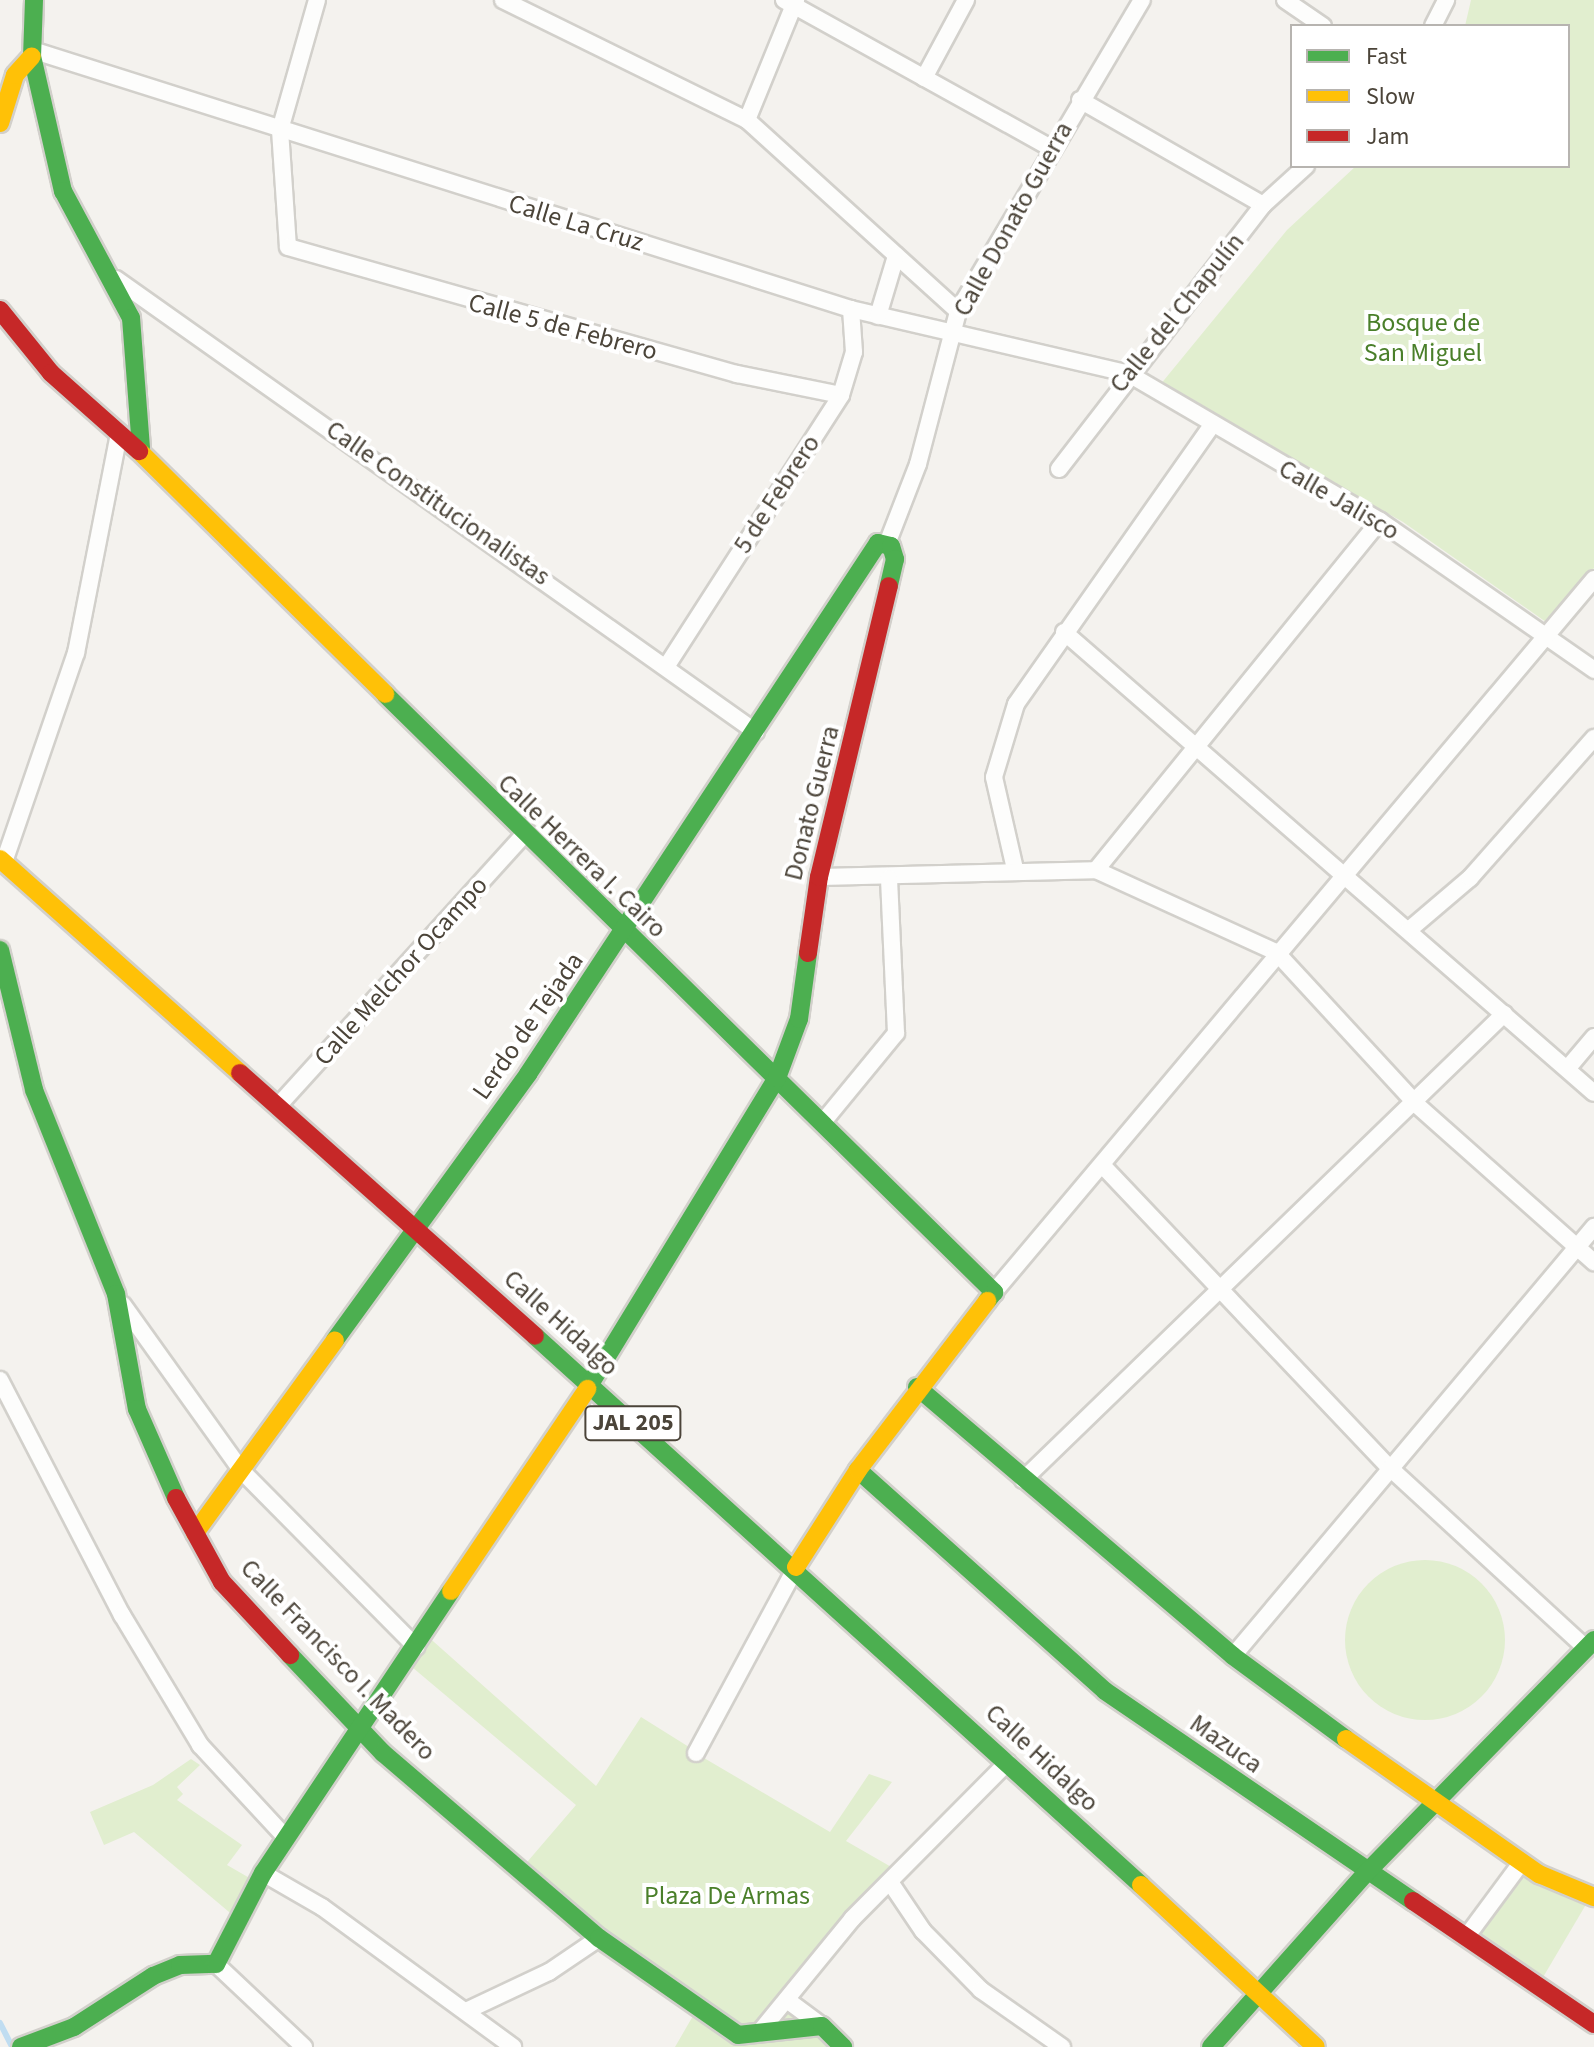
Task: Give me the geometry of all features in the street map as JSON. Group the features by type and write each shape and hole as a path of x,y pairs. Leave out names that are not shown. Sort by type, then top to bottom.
{"main road":[{"path":"34,0 32,53 63,191 116,279 140,369 141,448"},
{"path":"0,123 15,75 32,53"},
{"name":"Calle Herrera I. Cairo","path":"0,310 51,373 119,434 141,448 523,836 823,1122 994,1292"},
{"name":"Lerdo de Tejada","path":"195,1533 623,934 756,732 866,555 887,544"},
{"name":"Donato Guerra","path":"216,1964 263,1873 590,1384 777,1078 799,1019 819,877 895,559 887,544"},
{"name":"Calle Hidalgo","path":"2,860 796,1567 1260,1994"},
{"name":"Calle Francisco I. Madero","path":"0,950 34,1090 116,1294 137,1409 195,1533 222,1582 359,1728 599,1938 729,2031 755,2037 822,2026"},
{"path":"796,1567 858,1470 917,1387 994,1292"},
{"path":"917,1387 1233,1656 1436,1806 1521,1863 1594,1897"},
{"name":"Mazuca","path":"858,1470 1105,1691 1366,1873 1467,1936 1594,2024"},
{"path":"1211,2047 1366,1873 1436,1806 1590,1644"},
{"path":"21,2047 74,2027 153,1976 180,1965 216,1964"},
{"name":"JAL 205","path":"1260,1994 1316,2047"},
{"path":"822,2026 843,2047"}],"street":[{"path":"280,130 317,0"},
{"path":"503,0 747,120 958,311"},
{"path":"924,78 966,0"},
{"name":"Calle Donato Guerra","path":"887,544 918,464 958,311 1049,147 1142,0"},
{"path":"1285,0 1320,24"},
{"path":"1434,24 1446,0"},
{"path":"747,120 791,2 1049,147"},
{"name":"Calle La Cruz","path":"32,53 851,309 1127,373"},
{"path":"1080,100 1263,205"},
{"name":"Calle 5 de Febrero","path":"280,130 288,247 722,370 841,395"},
{"name":"Calle del Chapulín","path":"1059,469 1127,373 1263,205 1304,168"},
{"path":"878,316 896,256"},
{"name":"Calle Constitucionalistas","path":"116,279 756,732"},
{"name":"5 de Febrero","path":"666,667 841,395 854,352 851,309"},
{"name":"Calle Jalisco","path":"1127,373 1211,427 1380,521 1547,633"},
{"path":"1015,869 995,761 1016,704 1211,427"},
{"path":"2,860 76,653 119,434"},
{"path":"1096,870 1380,521"},
{"path":"994,1292 1104,1167 1276,952 1594,579"},
{"path":"1064,632 1345,872 1594,1093"},
{"path":"1547,633 1594,670"},
{"path":"1409,930 1470,878 1594,738"},
{"name":"Calle Melchor Ocampo","path":"278,1106 523,836"},
{"path":"819,877 889,878 1015,869 1096,870 1276,952 1417,1105 1594,1262"},
{"path":"823,1122 896,1033 889,878"},
{"path":"1023,1480 1224,1292 1417,1105 1504,1014"},
{"path":"1567,1069 1594,1037"},
{"path":"1104,1167 1390,1468 1590,1644"},
{"path":"1233,1656 1594,1227"},
{"path":"116,1294 241,1470 416,1647"},
{"path":"0,1380 122,1615 200,1745 286,1838"},
{"path":"696,1753 796,1567"},
{"path":"755,2037 890,1882 1008,1762"},
{"path":"1467,1936 1521,1863"},
{"path":"263,1873 466,2011 513,2047"},
{"path":"890,1882 923,1931 981,1990 1062,2047"},
{"path":"466,2011 549,1972 599,1938"},
{"path":"216,1964 244,1999 304,2047"},
{"path":"787,2000 822,2026"}],"green space":[{"name":"Bosque de San Miguel","path":"1471,0 1594,0 1594,568 1546,622 1403,522 1160,385 1287,230 1354,168 1570,168 1570,24 1465,24"},
{"path":"1425,1560 1456,1566 1482,1583 1499,1609 1505,1640 1499,1671 1482,1697 1456,1714 1425,1720 1394,1714 1368,1697 1351,1671 1345,1640 1351,1609 1368,1583 1394,1566"},
{"name":"Plaza De Armas","path":"791,1563 803,1574 704,1758 830,1832 869,1774 892,1782 846,1841 900,1872 793,1993 838,2047 675,2047 697,2009 522,1868 576,1805 406,1662 425,1634 596,1786 641,1717 689,1747"},
{"path":"191,1759 200,1765 177,1787 183,1794 177,1800 242,1845 227,1865 253,1880 235,1917 134,1832 104,1845 90,1812 153,1785"},
{"path":"1528,1867 1591,1896 1539,1984 1474,1940"}],"waterway":[{"path":"0,2023 12,2047"}],"traffic: fast":[{"path":"34,0 32,56 63,191 131,318 141,448"},
{"path":"335,1340 528,1074 878,543 891,546 895,559 889,586"},
{"path":"385,694 994,1292 987,1301"},
{"path":"0,950 34,1090 116,1294 137,1409 176,1498"},
{"path":"587,1389 777,1078 799,1019 808,953"},
{"path":"535,1336 1141,1885"},
{"path":"917,1387 1233,1656 1346,1739"},
{"path":"858,1470 1105,1691 1413,1901"},
{"path":"21,2047 74,2027 153,1976 180,1965 216,1964 263,1873 451,1591"},
{"path":"1211,2047 1366,1873 1594,1640"},
{"path":"290,1655 383,1753 599,1938 738,2035 822,2026 843,2047"}],"traffic: slow":[{"path":"0,123 15,75 32,56"},
{"path":"139,451 385,694"},
{"path":"0,859 240,1073"},
{"path":"796,1567 858,1470 987,1301"},
{"path":"195,1533 335,1340"},
{"path":"451,1591 587,1389"},
{"path":"1346,1739 1539,1874 1594,1897"},
{"path":"1141,1885 1316,2047"}],"traffic: jam":[{"path":"0,310 51,373 139,451"},
{"path":"808,953 819,877 889,586"},
{"path":"240,1073 535,1336"},
{"path":"176,1498 222,1582 290,1655"},
{"path":"1413,1901 1594,2024"}]}
